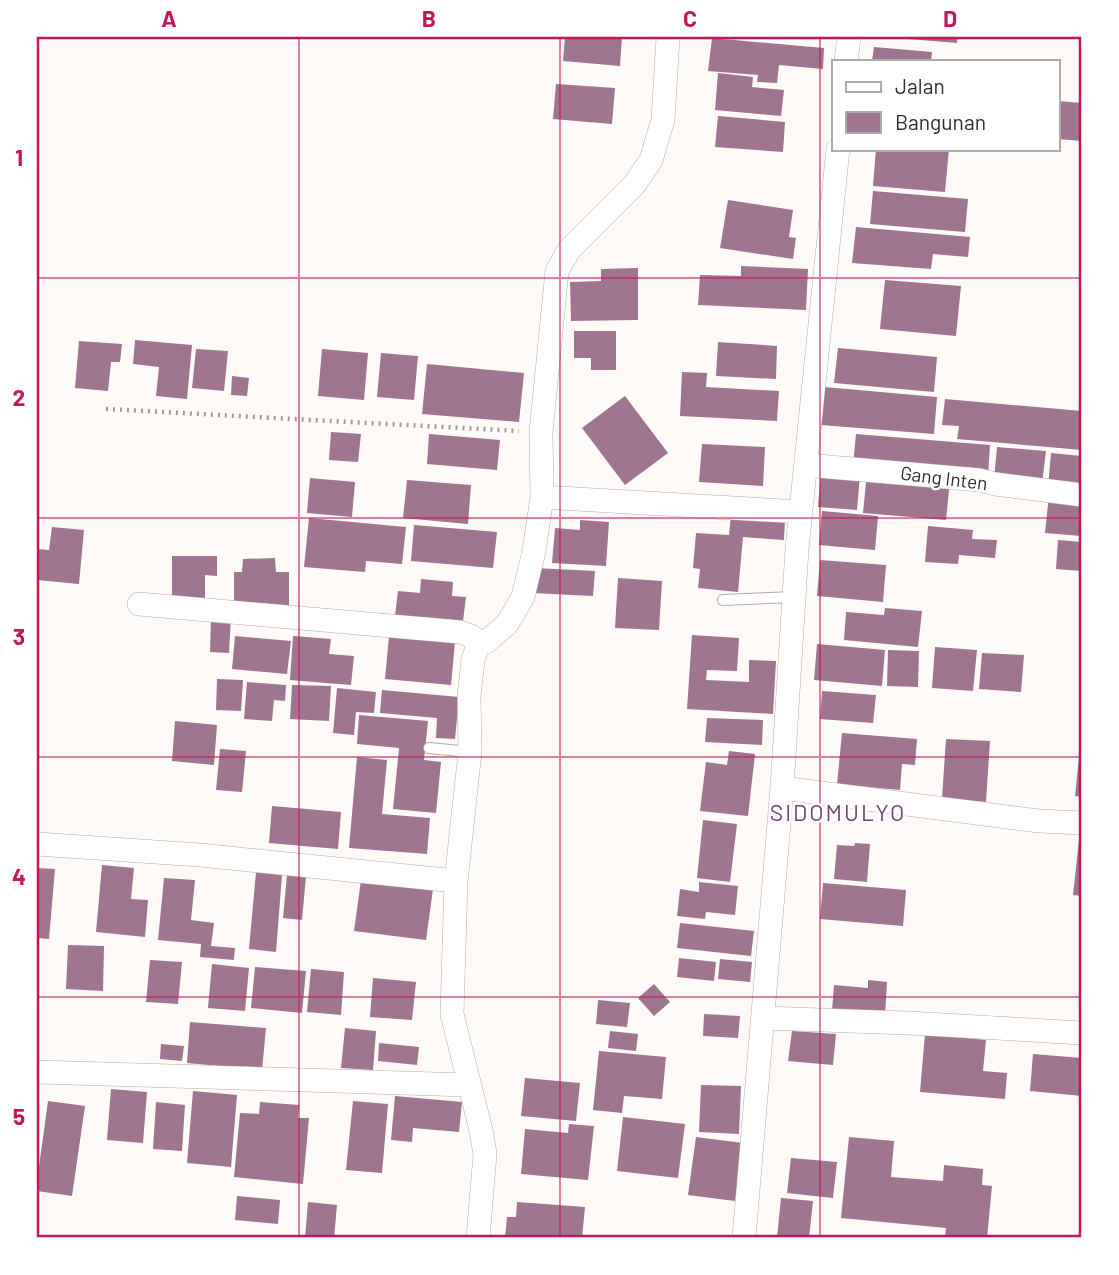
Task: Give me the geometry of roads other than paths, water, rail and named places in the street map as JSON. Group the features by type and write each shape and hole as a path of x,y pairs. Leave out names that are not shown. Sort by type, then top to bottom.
{"street":[{"path":"139,604 460,632 479,642 486,642 507,624 523,597 534,551 542,498 541,432 557,271 569,250 634,185 651,160 663,120 668,37"},
{"path":"846,60 849,37"},
{"path":"744,1238 764,1018 801,512 838,150"},
{"name":"Gang Inten","path":"806,465 981,480 1082,495"},
{"path":"542,498 801,512"},
{"path":"478,1238 485,1154 452,1014 456,881 470,752 469,696 473,660 479,642"},
{"path":"782,788 1039,821 1082,823"},
{"path":"37,844 200,855 456,881"},
{"path":"764,1018 1082,1033"},
{"path":"37,1072 469,1085"}],"lane":[{"path":"723,600 794,597"},
{"path":"429,748 470,752"}],"district":[{"name":"SIDOMULYO","path":"838,813"}]}
